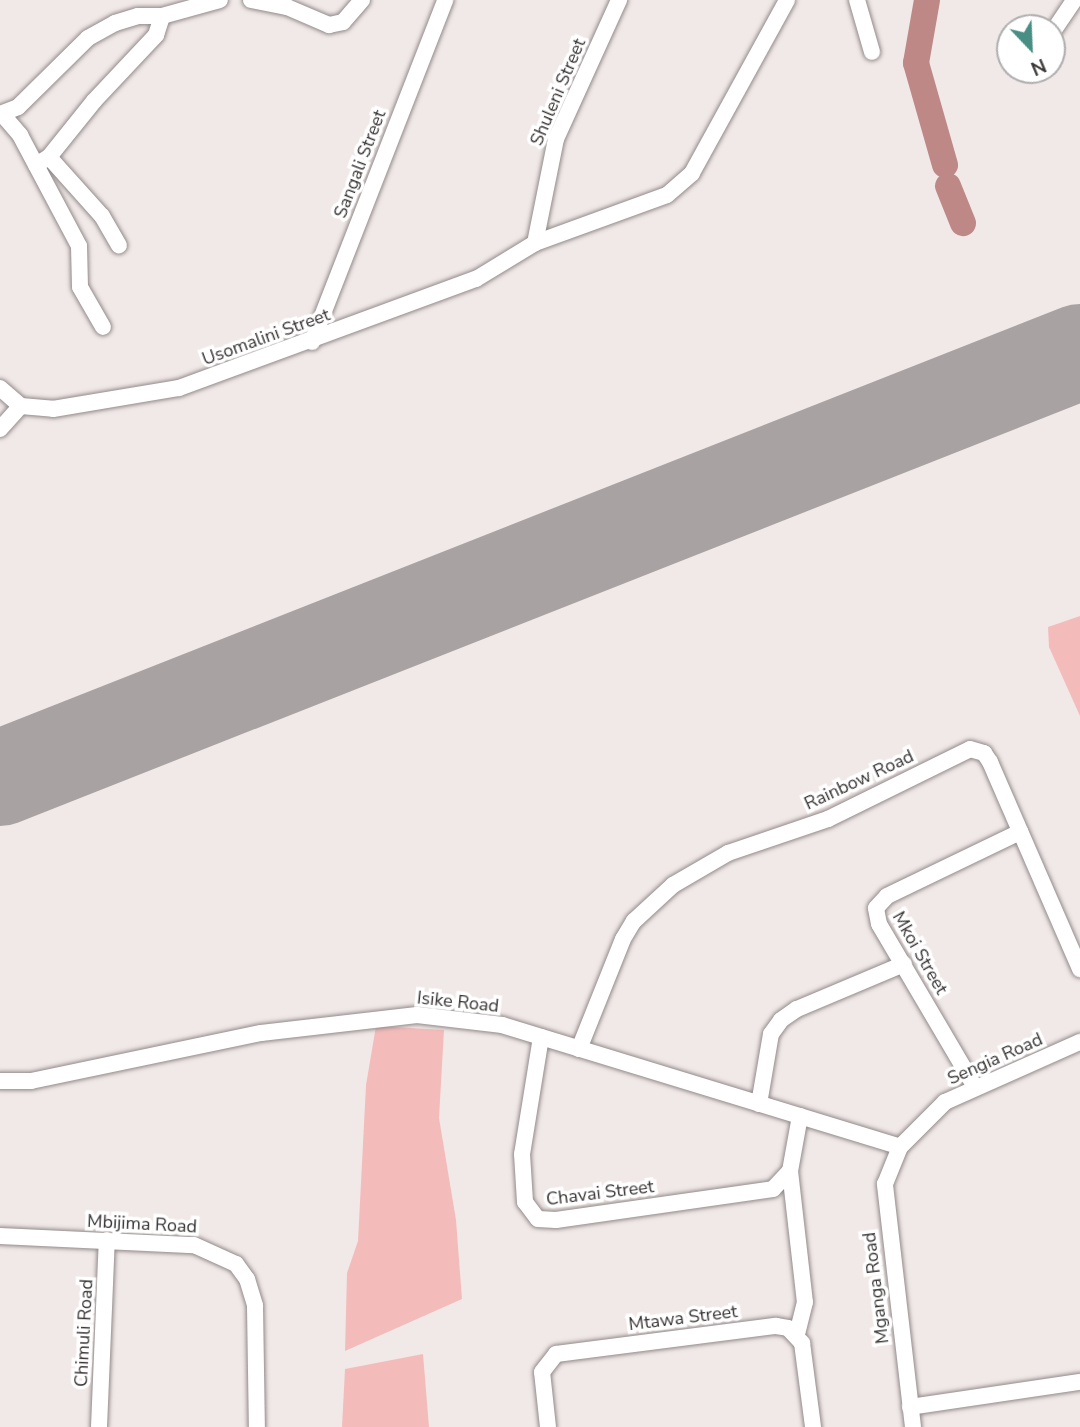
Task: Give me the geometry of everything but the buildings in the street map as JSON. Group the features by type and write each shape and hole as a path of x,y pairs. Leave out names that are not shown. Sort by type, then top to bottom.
{"street":[{"path":"119,246 102,216 43,161 1,114 18,107 88,38 138,16 162,16 219,0"},
{"path":"251,0 287,7 329,24 343,22 362,0"},
{"name":"Sangali Street","path":"312,342 445,0"},
{"name":"Shuleni Street","path":"535,243 556,139 619,0"},
{"name":"Usomalini Street","path":"21,406 53,409 179,388 312,342 476,279 535,243 667,195 692,173 787,0"},
{"path":"857,0 872,51"},
{"path":"43,161 156,35 162,16"},
{"path":"43,161 79,246 80,287 103,327"},
{"path":"0,388 21,406 0,429"},
{"name":"Rainbow Road","path":"579,1049 612,961 634,921 673,885 707,863 828,819 970,749 984,753 990,762 1080,969"},
{"name":"Mkoi Street","path":"975,1087 879,925 879,902 1020,832"},
{"path":"760,1104 771,1034 781,1020 797,1009 904,964"},
{"name":"Isike Road","path":"0,1081 31,1081 345,1020 417,1015 502,1025 900,1147"},
{"name":"Chavai Street","path":"541,1037 522,1154 525,1202 538,1219 556,1220 773,1189 790,1171"},
{"name":"Sengia Road","path":"900,1147 945,1102 1080,1042"},
{"path":"800,1116 790,1171 805,1302 797,1334 804,1354 813,1427"},
{"name":"Mganga Road","path":"900,1147 885,1184 914,1427"},
{"name":"Mbijima Road","path":"0,1236 107,1240 208,1248 236,1264 247,1279 255,1306 257,1427"},
{"name":"Chimuli Road","path":"99,1427 107,1240"},
{"name":"Mtawa Street","path":"548,1427 542,1371 556,1354 776,1326 797,1334"},
{"path":"910,1407 1080,1382"}],"shaded area":[{"path":"1080,616 1080,716 1049,647 1048,627"},
{"path":"376,1026 444,1030 439,1118 456,1220 462,1299 345,1351 347,1273 358,1241 366,1085"},
{"path":"423,1354 429,1427 342,1427 345,1369"}],"waterway":[{"path":"927,0 916,63 945,165"},
{"path":"948,186 963,223"}],"runway":[{"path":"0,778 1080,352"}]}
